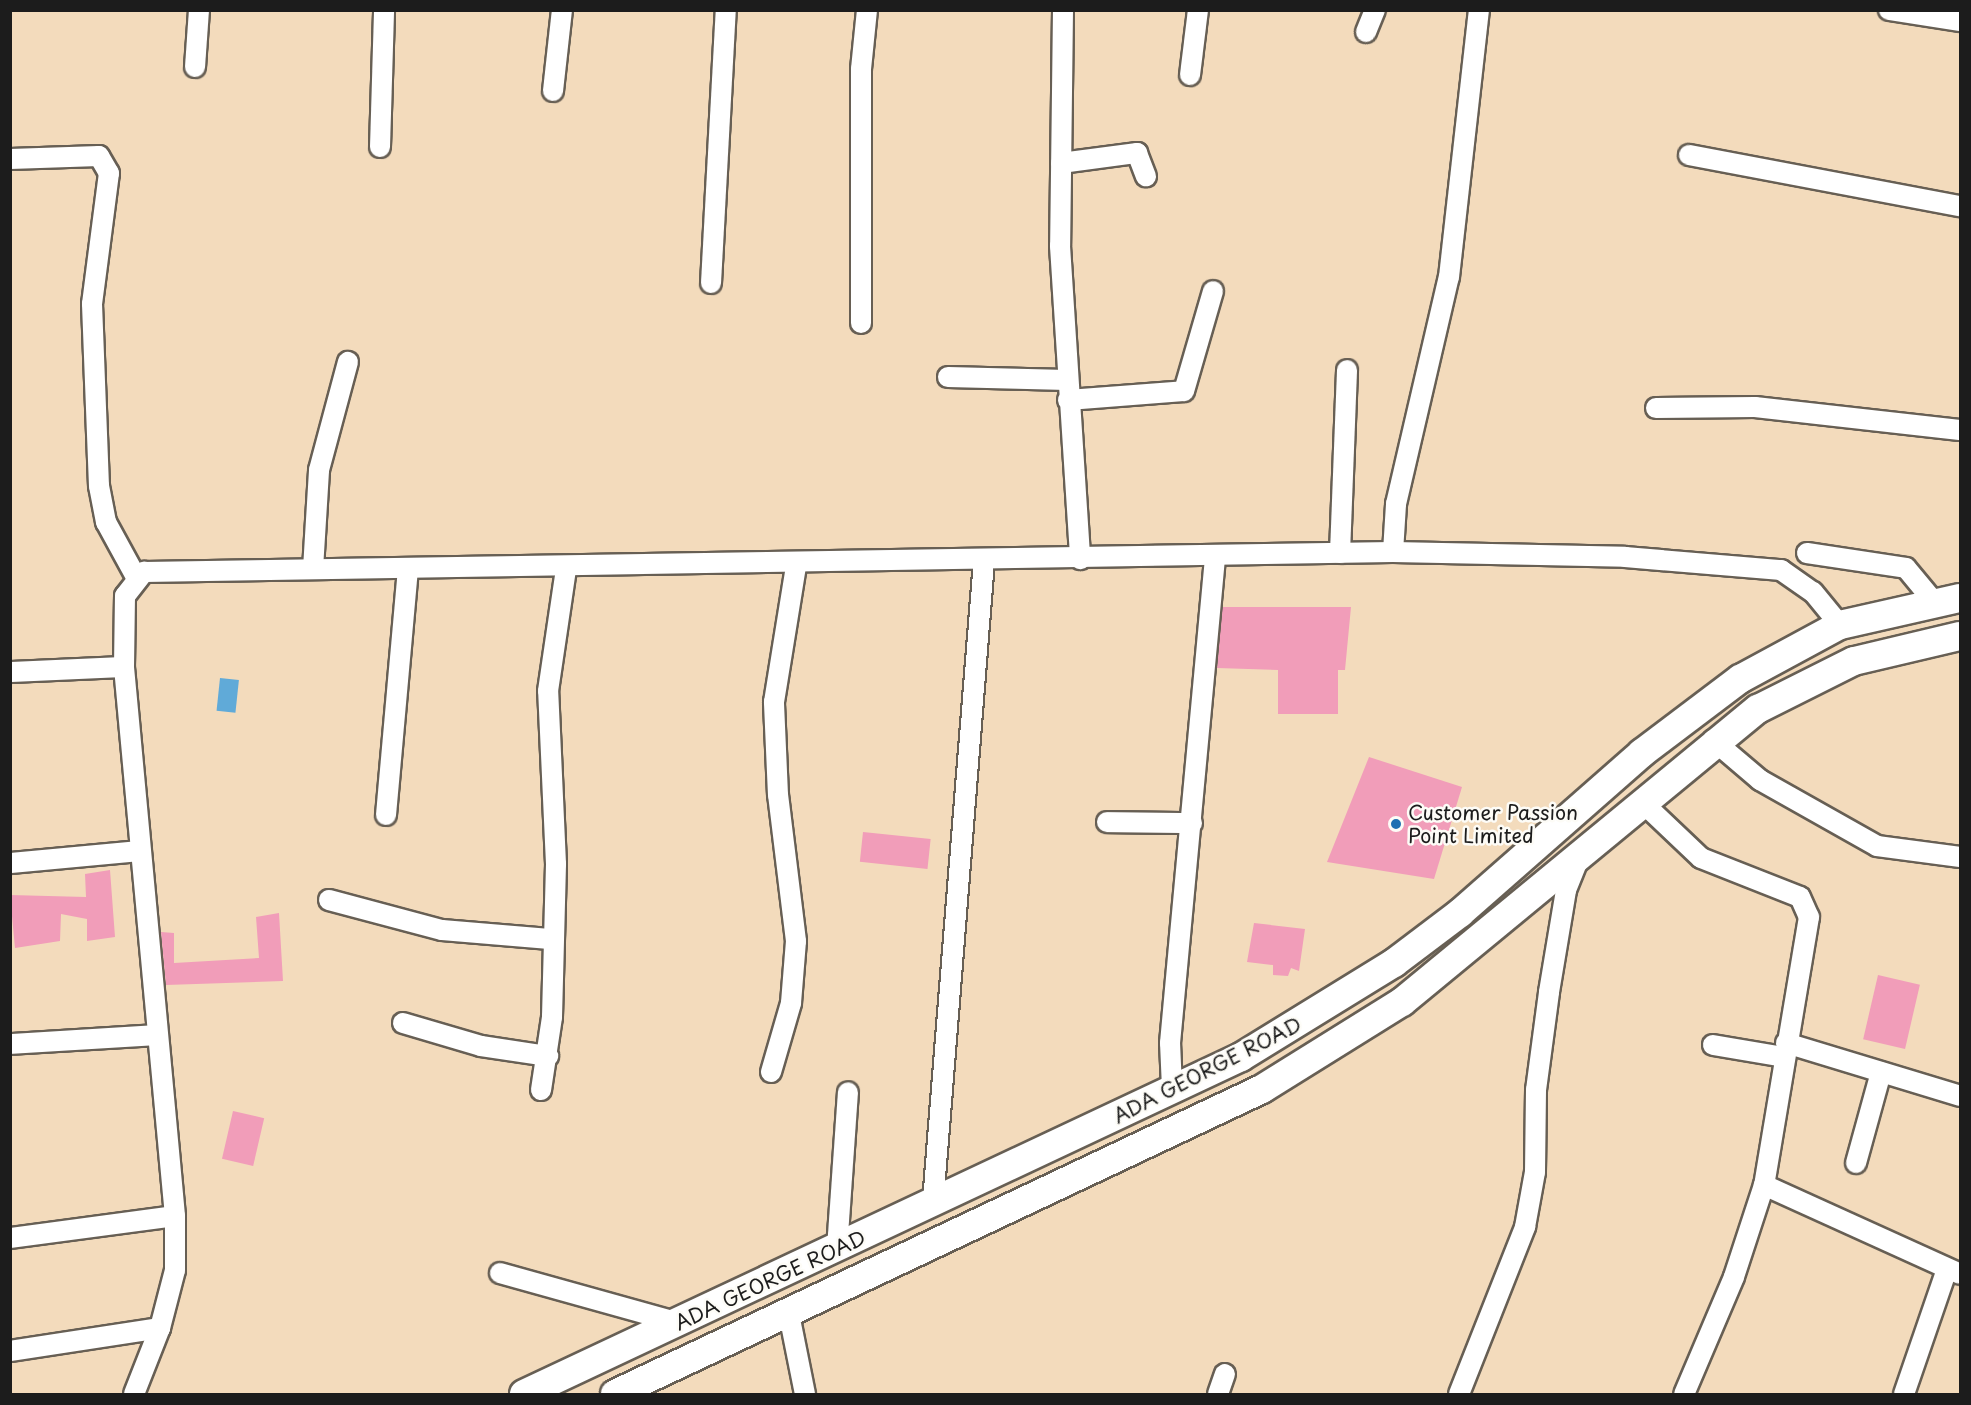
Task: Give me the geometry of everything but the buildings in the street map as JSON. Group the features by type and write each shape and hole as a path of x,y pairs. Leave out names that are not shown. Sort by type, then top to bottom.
{"main road":[{"name":"ADA GEORGE ROAD","path":"524,1395 1241,1057 1394,963 1700,706 1840,625 1948,600"},
{"name":"ADA GEORGE ROAD","path":"615,1395 788,1309 1262,1089 1402,1002 1577,862 1642,801 1713,740 1758,709 1854,661 1960,636"}],"street":[{"path":"195,67 199,10"},
{"path":"380,147 384,10"},
{"path":"553,91 562,10"},
{"path":"711,283 726,10"},
{"path":"861,323 861,69 867,10"},
{"path":"1063,10 1061,163 1067,380 1080,560"},
{"path":"1190,75 1198,10"},
{"path":"1366,32 1375,10"},
{"path":"1393,552 1396,504 1449,277 1479,10"},
{"path":"1889,10 1960,21"},
{"path":"1061,163 1137,153 1146,176"},
{"path":"1689,155 1960,206"},
{"path":"10,159 99,156 109,173 93,304 98,476 106,522 136,577"},
{"path":"1068,400 1184,391 1214,291"},
{"path":"313,569 319,470 348,362"},
{"path":"1340,553 1347,370"},
{"path":"948,377 1067,380"},
{"path":"1656,408 1755,406 1960,430"},
{"path":"134,1395 160,1328 175,1270 175,1216 156,1035 124,667 125,596 136,577 154,570 796,566 1393,552 1762,566 1799,579 1840,625"},
{"path":"1807,553 1906,568 1948,600"},
{"path":"1172,1088 1170,1043 1215,555"},
{"path":"933,1202 984,561"},
{"path":"771,1072 791,1003 796,941 778,795 774,702 796,566"},
{"path":"386,815 408,569"},
{"path":"541,1090 548,1056 550,939 556,864 548,691 551,642 566,569"},
{"path":"10,672 124,667"},
{"path":"1713,740 1760,780 1877,846 1960,857"},
{"path":"1642,801 1701,858 1807,903 1764,1185 1734,1277 1684,1395"},
{"path":"1107,822 1192,823"},
{"path":"10,863 140,851"},
{"path":"1459,1395 1526,1227 1535,1172 1536,1090 1549,992 1566,890 1577,862"},
{"path":"329,900 442,930 550,939"},
{"path":"403,1023 481,1046 548,1056"},
{"path":"10,1044 156,1035"},
{"path":"1713,1045 1785,1050 1881,1072 1960,1096"},
{"path":"1856,1163 1881,1072"},
{"path":"837,1249 848,1092"},
{"path":"1764,1185 1954,1271 1904,1395"},
{"path":"10,1238 175,1216"},
{"path":"500,1273 679,1323"},
{"path":"788,1309 805,1395"},
{"path":"10,1352 160,1328"},
{"path":"1218,1395 1225,1374"}],"water":[{"path":"220,678 239,680 235,713 217,711"}],"place":[{"name":"Customer Passion Point Limited","path":"1396,824"}]}
